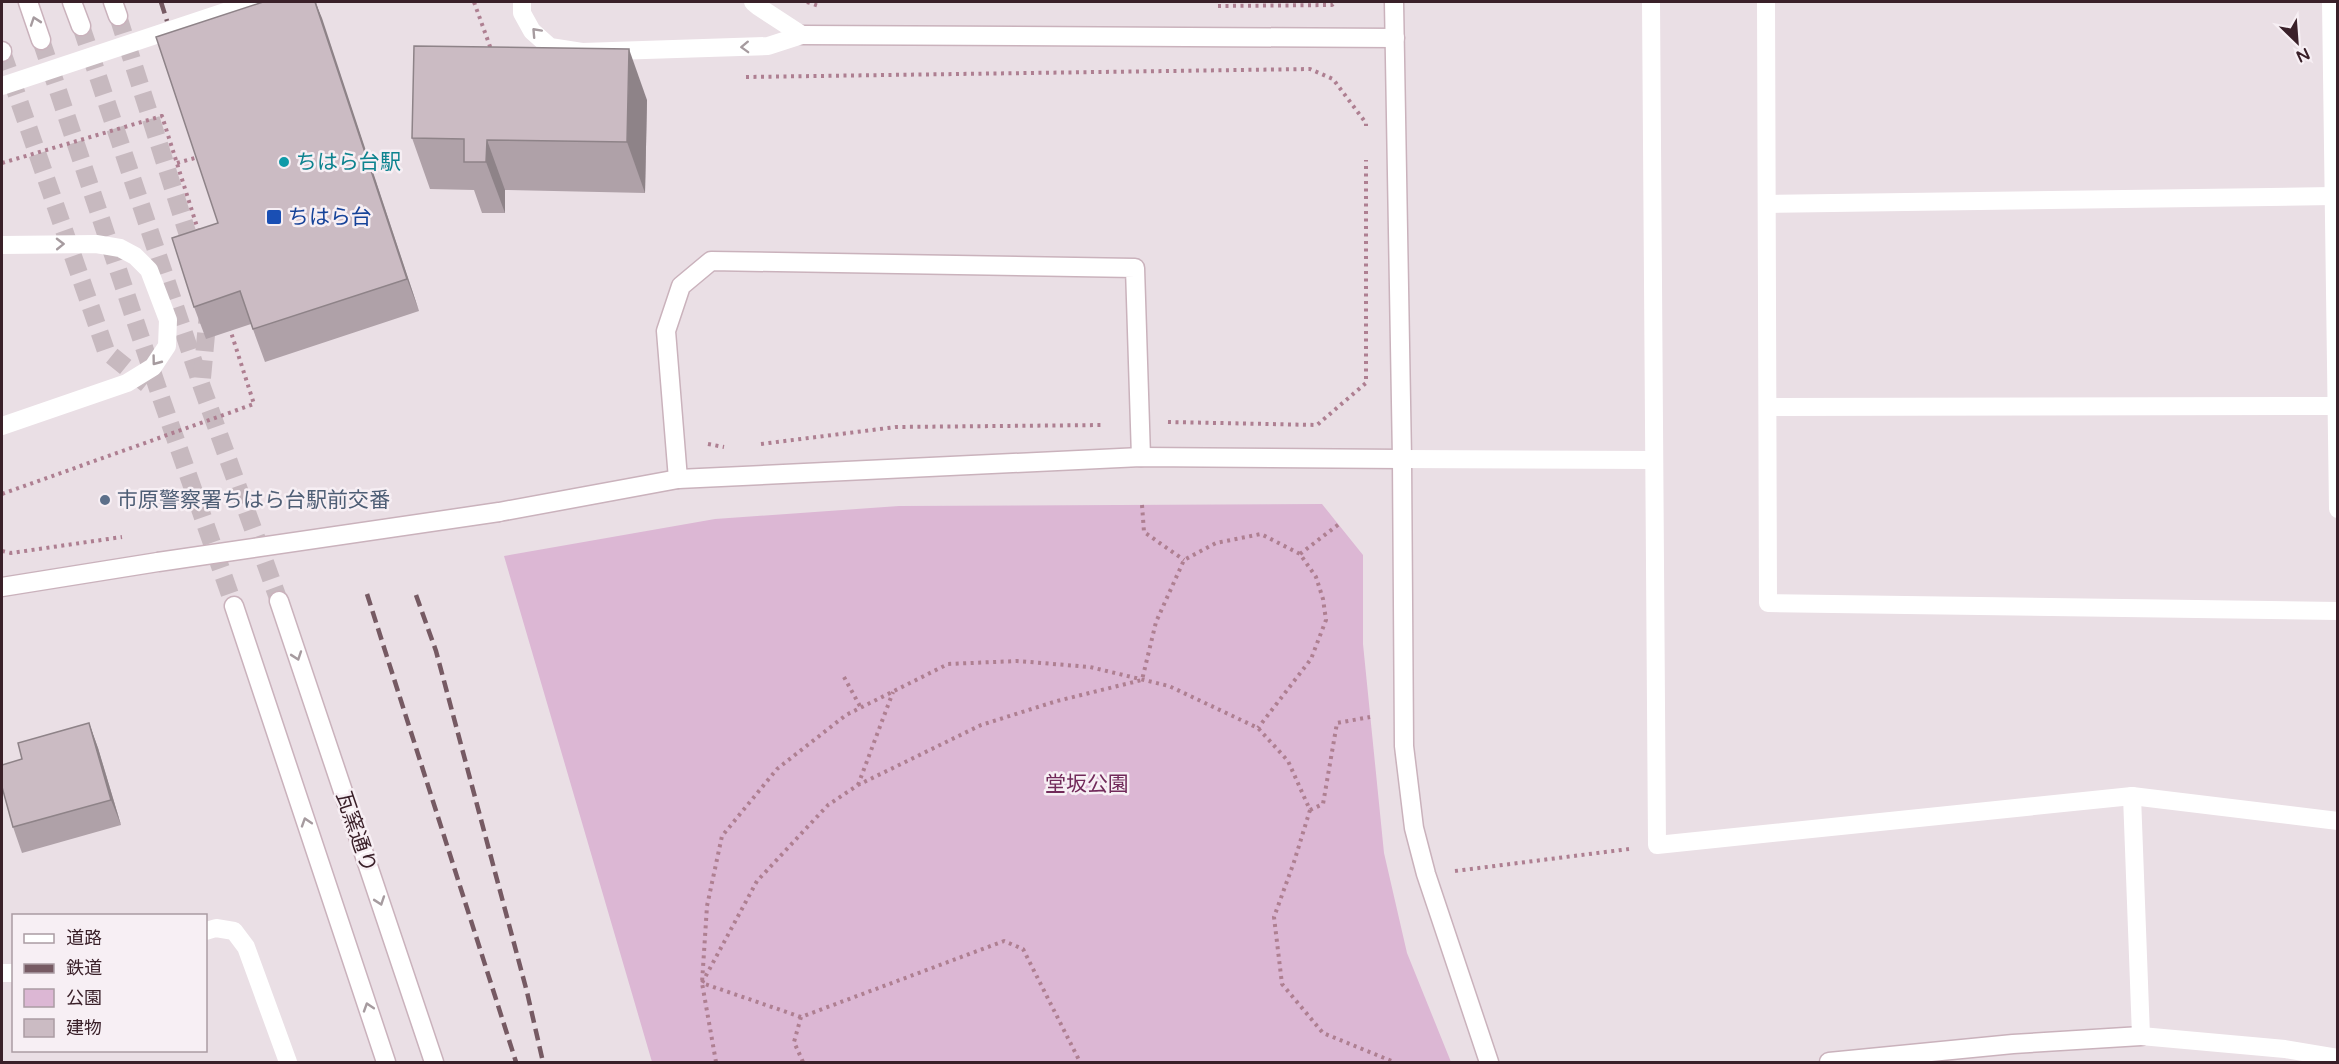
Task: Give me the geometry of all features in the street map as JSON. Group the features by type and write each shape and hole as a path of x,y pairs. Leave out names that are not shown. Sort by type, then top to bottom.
{"street":[{"path":"28,2 41,40"},
{"path":"72,2 81,26"},
{"path":"2,86 255,2"},
{"path":"522,2 522,13 532,30 550,47 582,52 768,46 802,35 1395,38"},
{"path":"753,2 802,35"},
{"path":"1394,2 1402,459 1404,746 1414,828 1426,874 1489,1062"},
{"path":"1652,2 1657,845 2132,796 2337,821"},
{"path":"1766,2 1768,603 2337,611"},
{"path":"2331,2 2337,509"},
{"path":"1767,204 2333,196"},
{"path":"2,245 96,244 120,248 135,256 149,270 168,320 167,345 153,367 127,383 2,426"},
{"path":"678,479 666,331 681,286 711,261 1136,268 1141,457"},
{"path":"1768,407 2336,406"},
{"path":"2,587 499,512 678,479 1141,457 1654,460"},
{"name":"瓦窯通り","path":"279,601 434,1062"},
{"name":"瓦窯通り","path":"234,606 386,1062"},
{"path":"2132,796 2141,1036"},
{"path":"207,931 216,928 234,931 246,947 288,1062"},
{"path":"1828,1062 2013,1044 2141,1036 2285,1049 2337,1058"}],"path":[{"path":"474,2 493,55"},
{"path":"743,78 1310,69 1333,79 1366,123 1366,135"},
{"path":"177,163 195,158"},
{"path":"1164,422 1317,425 1366,382 1366,158"},
{"path":"754,445 896,427 1104,425"},
{"path":"708,444 730,448"},
{"path":"1142,505 1144,532 1184,560"},
{"path":"1300,554 1339,524"},
{"path":"1142,680 1156,622 1184,560 1216,543 1261,534 1300,554 1316,577 1323,599 1326,620 1311,659 1258,728"},
{"path":"716,1062 702,983 706,906 722,836 777,769 846,715 948,664 1017,662 1090,667 1169,686 1258,728 1288,761 1310,810 1274,917 1282,984 1323,1033 1394,1062"},
{"path":"844,677 861,708"},
{"path":"702,983 757,881 828,805 858,785 981,725 1057,701 1142,680"},
{"path":"858,785 893,691"},
{"path":"1310,810 1323,804 1336,723 1370,717"},
{"path":"1426,874 1657,845"},
{"path":"702,983 801,1017 1004,940 1023,949 1080,1062"},
{"path":"801,1017 794,1042 803,1062"}],"green space":[{"name":"堂坂公園","path":"1322,504 1363,555 1363,644 1384,853 1407,953 1451,1062 652,1062 504,556 715,519 899,506"}],"building":[{"name":"ちはら台駅","path":"263,2 315,2 407,279 253,329 240,291 194,307 172,238 218,223 156,37"},
{"path":"414,46 629,49 627,142 487,140 486,162 464,162 464,139 412,138"},
{"path":"89,723 111,800 13,827 2,787 2,765 22,759 18,743"}],"tunnel":[{"path":"118,16 195,257"},
{"path":"81,26 202,387 279,601"},
{"path":"41,40 160,395 234,606"},
{"path":"2,52 106,351 149,386"},
{"path":"202,378 208,313"}],"railway":[{"path":"161,2 167,21"},
{"path":"367,594 516,1062"},
{"path":"416,595 436,651 527,992 543,1062"}],"place":[{"name":"ちはら台駅","path":"284,162"},
{"name":"ちはら台","path":"274,217"},
{"name":"市原警察署ちはら台駅前交番","path":"105,500"}]}
